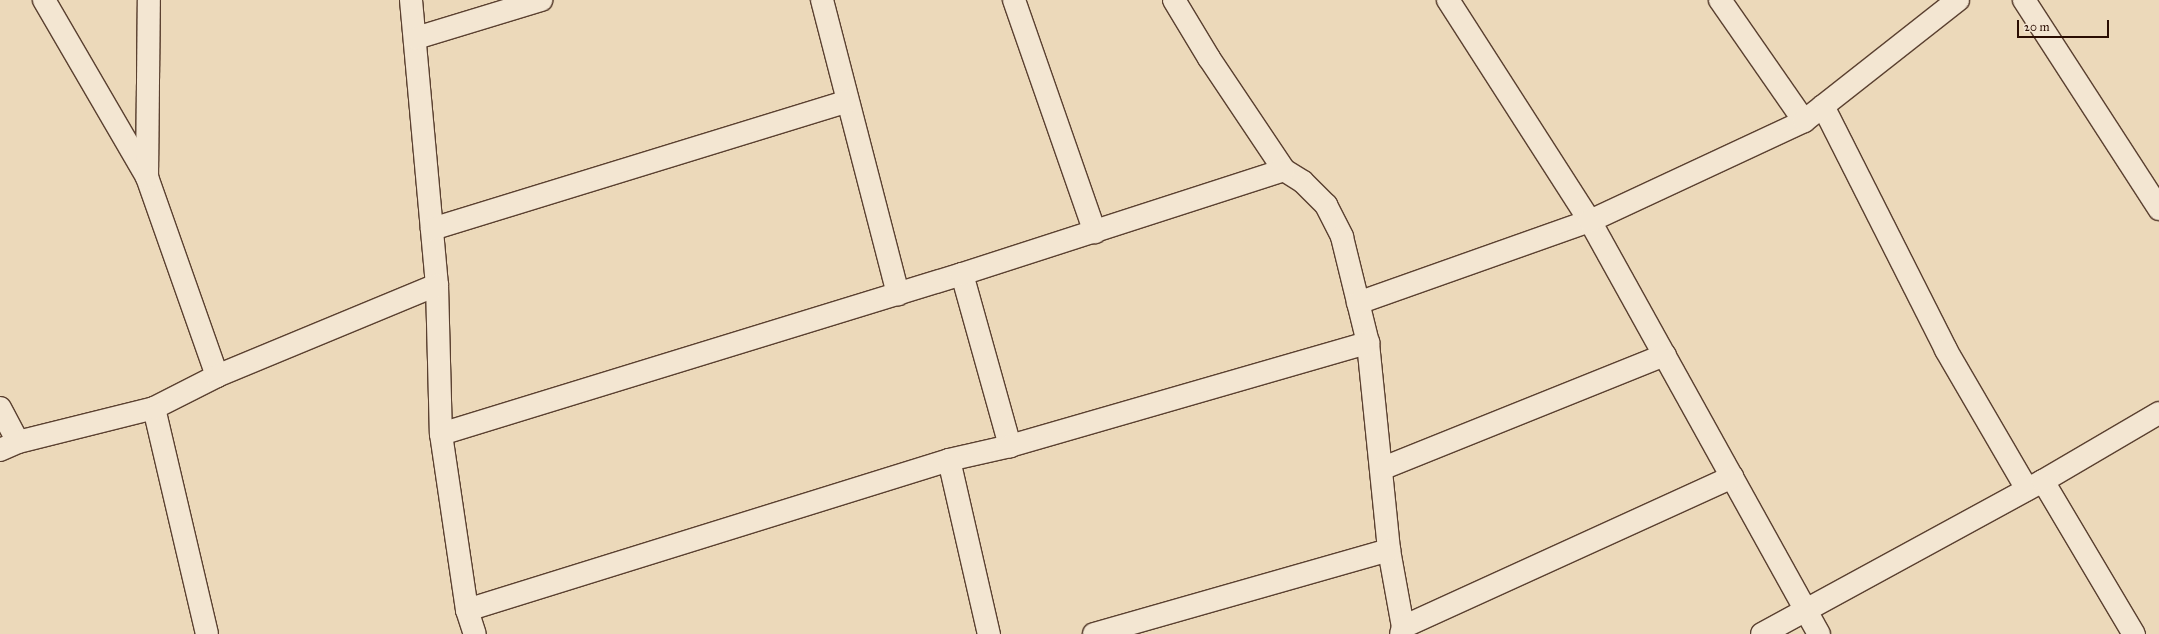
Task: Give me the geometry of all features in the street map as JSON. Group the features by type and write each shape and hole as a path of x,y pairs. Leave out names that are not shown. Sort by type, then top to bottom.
{"street":[{"path":"44,0 147,176 217,376"},
{"path":"147,176 150,0"},
{"path":"411,0 416,38 437,285 441,434 467,610 475,634"},
{"path":"416,38 540,0"},
{"path":"822,0 898,294"},
{"path":"1014,0 1095,232"},
{"path":"1174,0 1209,58 1284,170 1303,182 1326,205 1342,237 1368,343 1389,550 1402,630 1732,477"},
{"path":"1448,0 1590,221 1819,634"},
{"path":"1720,0 1804,121"},
{"path":"1358,303 1590,221 1804,121 1958,0"},
{"path":"2024,0 2159,209"},
{"path":"432,229 848,101"},
{"path":"1823,106 1946,350 2134,634"},
{"path":"441,434 962,274 1284,170"},
{"path":"962,274 1010,446"},
{"path":"0,408 9,446 154,408 217,376 437,285"},
{"path":"467,610 949,460 1010,446 1368,343"},
{"path":"1381,469 1665,355"},
{"path":"154,408 208,634"},
{"path":"1762,634 2035,485 2159,413"},
{"path":"949,460 989,634"},
{"path":"1094,634 1389,550"}]}
